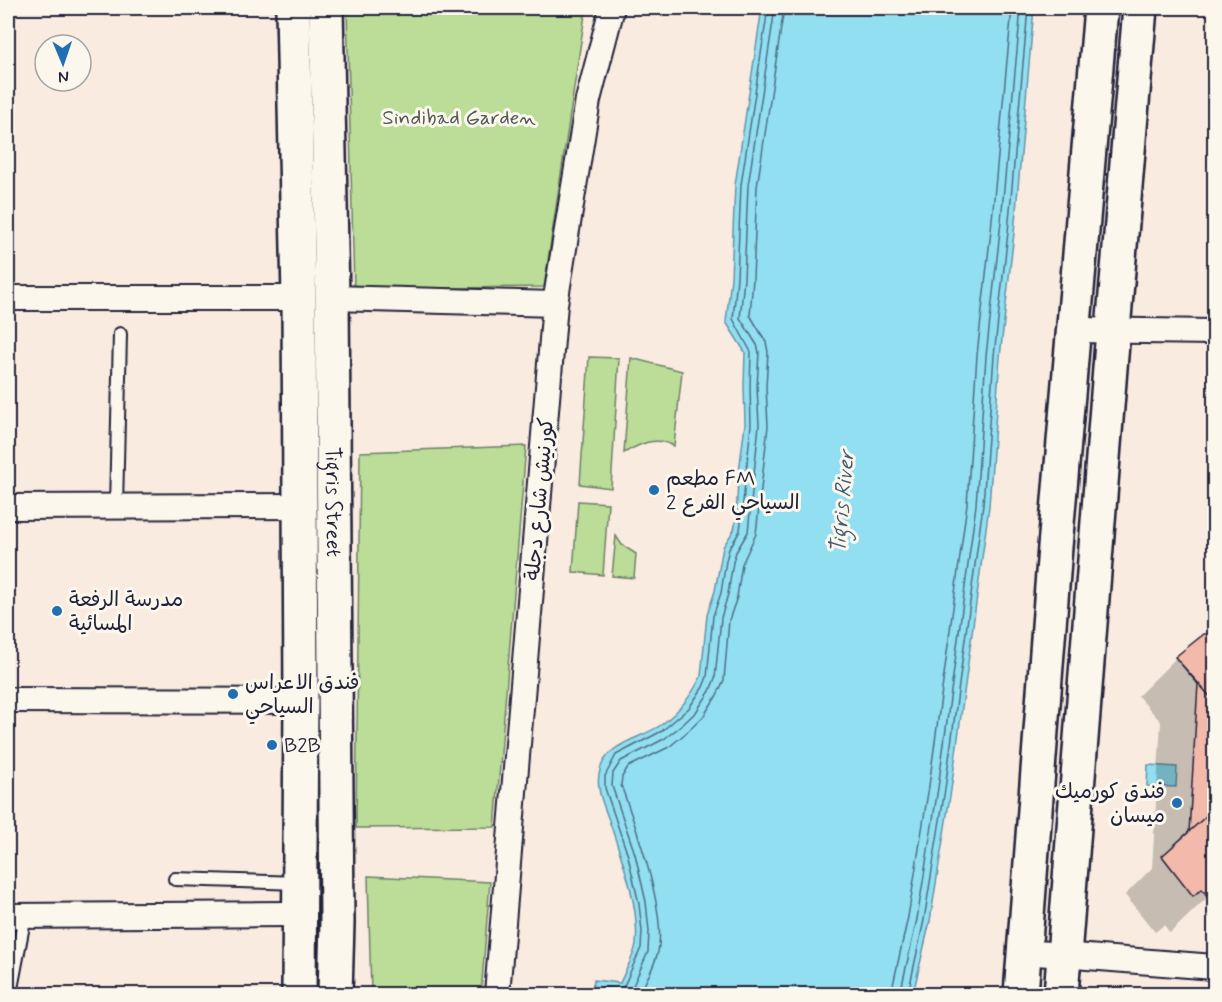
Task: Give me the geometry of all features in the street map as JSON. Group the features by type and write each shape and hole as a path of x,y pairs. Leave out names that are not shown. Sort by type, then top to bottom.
{"street":[{"name":"Tigris Street","path":"292,8 298,298 301,701 298,994"},
{"name":"Tigris Street","path":"326,8 332,298 337,909 335,994"},
{"name":"كورنيش شارع دجلة","path":"496,994 555,304 588,100 612,8"},
{"path":"1021,994 1055,547 1101,8"},
{"path":"1061,994 1140,8"},
{"path":"8,298 298,298"},
{"path":"332,298 555,304"},
{"path":"1074,330 1215,332"},
{"path":"8,507 298,506"},
{"path":"1055,547 1096,550"},
{"path":"8,700 301,701"},
{"path":"16,915 299,899"},
{"path":"1024,952 1215,967"}],"lane":[{"path":"116,506 120,334"},
{"path":"175,879 299,899"},
{"path":"10,994 16,915"}],"green space":[{"name":"Sindibad Garden","path":"347,8 586,8 544,287 354,289"},
{"path":"589,357 619,358 611,488 580,484"},
{"path":"631,358 682,371 674,446 655,441 636,446 624,453"},
{"path":"526,446 495,827 356,828 360,452"},
{"path":"578,501 608,503 603,575 573,572"},
{"path":"616,536 622,545 636,554 634,578 612,576"},
{"path":"368,876 490,882 481,994 371,994"}],"water":[{"name":"Tigris River","path":"762,8 1034,8 1014,233 1000,357 989,506 951,790 930,921 913,994 591,994 594,980 620,983 636,944 637,930 629,883 600,793 598,781 602,764 615,749 667,720 684,703 701,676 707,615 715,591 723,547 734,530 736,520 745,424 745,352 726,322 731,278 735,185"},
{"path":"1148,765 1177,767 1176,787 1147,786"}],"building":[{"path":"1204,634 1214,634 1214,891 1208,897 1202,889 1193,896 1162,856 1189,832 1198,684 1175,657"},
{"path":"1204,634 1214,634 1214,701 1175,657"},
{"path":"1214,809 1214,891 1208,897 1202,889 1193,896 1162,856"}],"place":[{"name":"مطعم FM السياحي الفرع 2","path":"654,490"},
{"name":"مدرسة الرفعة المسائية","path":"57,611"},
{"name":"فندق الاعراس السياحي","path":"233,694"},
{"name":"B2B","path":"272,745"},
{"name":"فندق كورميك ميسان","path":"1177,803"}]}
